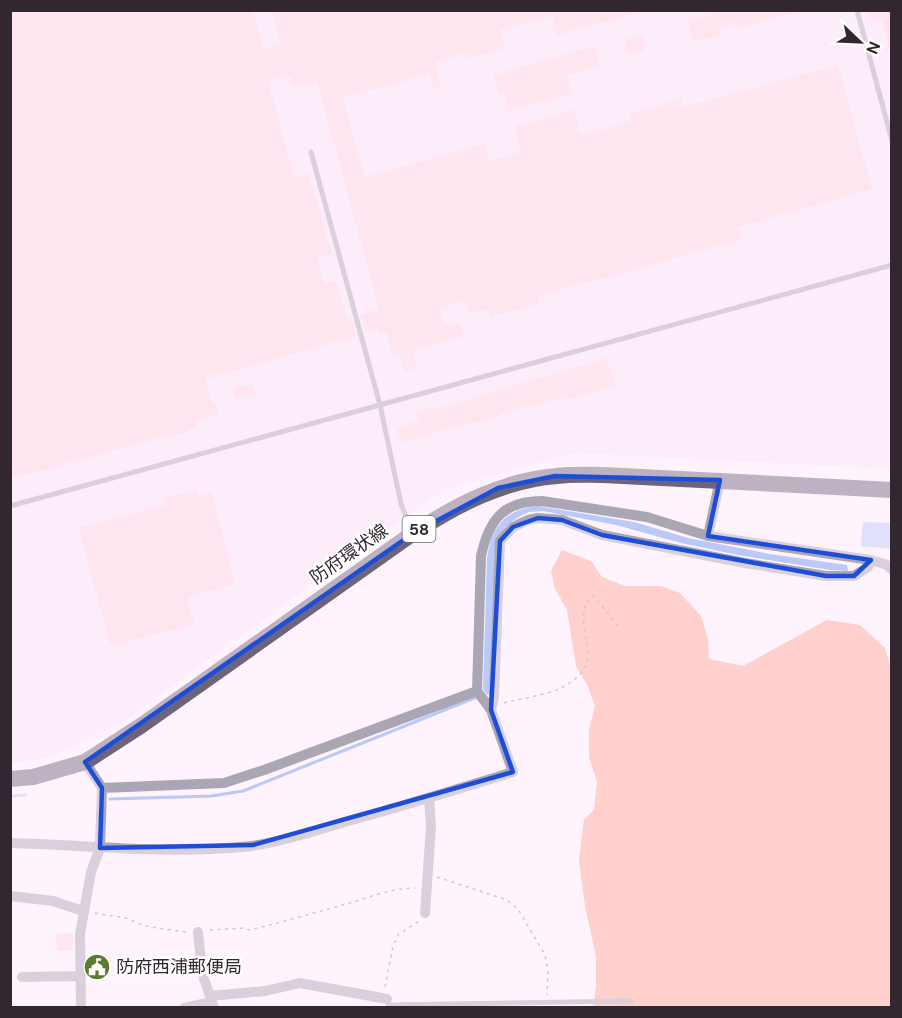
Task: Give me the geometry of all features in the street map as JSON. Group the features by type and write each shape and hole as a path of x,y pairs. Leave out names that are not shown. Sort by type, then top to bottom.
{"main road":[{"name":"防府環状線","path":"10,780 33,777 85,762 142,725 412,534 463,503 498,488 555,476 603,475 891,490"}],"street":[{"path":"708,536 720,480"},
{"path":"10,843 195,850 253,845 326,828 513,772 491,708 477,691 481,556 489,528 496,518 512,506 527,501 542,501 647,517 708,536 871,560 890,567"},
{"path":"491,708 494,697 500,541 513,528 528,520 538,518 562,520 602,535 826,576 855,576 868,567 871,560"},
{"path":"102,788 224,783 477,691"},
{"path":"81,1008 80,934 91,872 100,848 102,788 85,762"},
{"path":"425,913 431,826 429,798"},
{"path":"10,896 53,901 83,911"},
{"path":"198,932 202,973 212,1002"},
{"path":"22,977 80,976"},
{"path":"184,1008 300,983 388,1002"}],"lane":[{"path":"856,10 891,141"},
{"path":"311,152 380,405 402,504 412,534"},
{"path":"10,506 891,265"},
{"path":"388,1002 632,1001"}],"path":[{"path":"491,708 562,688 578,677 587,660 584,617 587,600 592,596 618,626"},
{"path":"428,873 507,900 518,909 545,955 548,970 547,1002"},
{"path":"83,911 126,918 157,928 198,932 244,928 250,930 302,918 318,911 403,888 427,888"},
{"path":"388,1002 384,989 393,946 398,935 413,926 425,913"}],"highlighted area":[{"path":"555,476 720,480 708,536 871,560 854,576 826,576 602,535 562,520 538,518 513,527 500,541 491,710 513,772 253,845 100,848 102,788 85,762 412,534 498,488"}],"shaded area":[{"path":"10,11 891,11 891,469 576,453 446,489 119,725 47,758 11,763"},
{"path":"562,550 591,561 602,577 625,586 661,586 680,593 701,616 708,639 709,659 743,666 827,620 860,625 885,648 892,673 891,1007 593,1007 596,987 596,956 585,906 579,860 584,819 594,810 597,782 589,757 589,730 595,706 587,684 576,666 567,610 555,589 551,571"}],"water":[{"path":"538,506 634,522 688,538 770,554 847,565 848,571 738,555 681,543 616,525 543,511 529,512 506,526 499,536 489,693 487,695 483,689 489,546 502,521 517,511"},
{"path":"863,522 891,523 891,549 861,546"}],"building":[{"path":"10,10 253,10 264,49 281,44 272,10 638,10 638,13 557,35 552,16 500,30 505,48 467,59 465,53 436,62 441,87 434,89 430,74 343,98 365,177 484,144 489,161 521,152 514,126 575,110 581,135 631,122 629,114 681,99 683,107 838,65 872,189 737,227 741,240 538,296 540,303 490,317 488,309 470,314 466,301 439,308 444,326 459,322 463,336 412,351 417,368 405,371 400,354 393,356 387,333 379,335 378,330 366,333 360,315 379,309 317,81 293,87 290,75 268,81 294,177 309,173 332,254 317,259 324,284 336,281 347,319 351,317 356,336 205,379 212,404 215,403 218,415 196,421 198,427 186,430 187,432 10,479"},
{"path":"725,10 793,10 793,13 739,28 738,23 718,28 720,35 693,42 688,21"},
{"path":"868,10 891,10 891,45 889,46 882,20 872,22"},
{"path":"642,35 646,50 629,55 625,40"},
{"path":"594,46 599,66 567,75 572,93 510,111 504,93 499,95 493,75"},
{"path":"607,358 615,386 567,399 567,396 523,409 523,407 499,414 500,416 401,442 397,429 418,420 416,412 434,407 435,409"},
{"path":"253,384 255,394 235,399 233,389"},
{"path":"198,489 199,496 212,492 235,584 187,597 194,624 110,646 79,527 165,505 164,498"},
{"path":"73,933 73,950 57,951 56,934"},
{"path":"88,960 106,961 106,973 88,973"}],"waterway":[{"path":"110,799 212,796 243,791 477,697"},
{"path":"10,796 26,795"}],"place":[{"name":"防府西浦郵便局","path":"97,967"}]}
